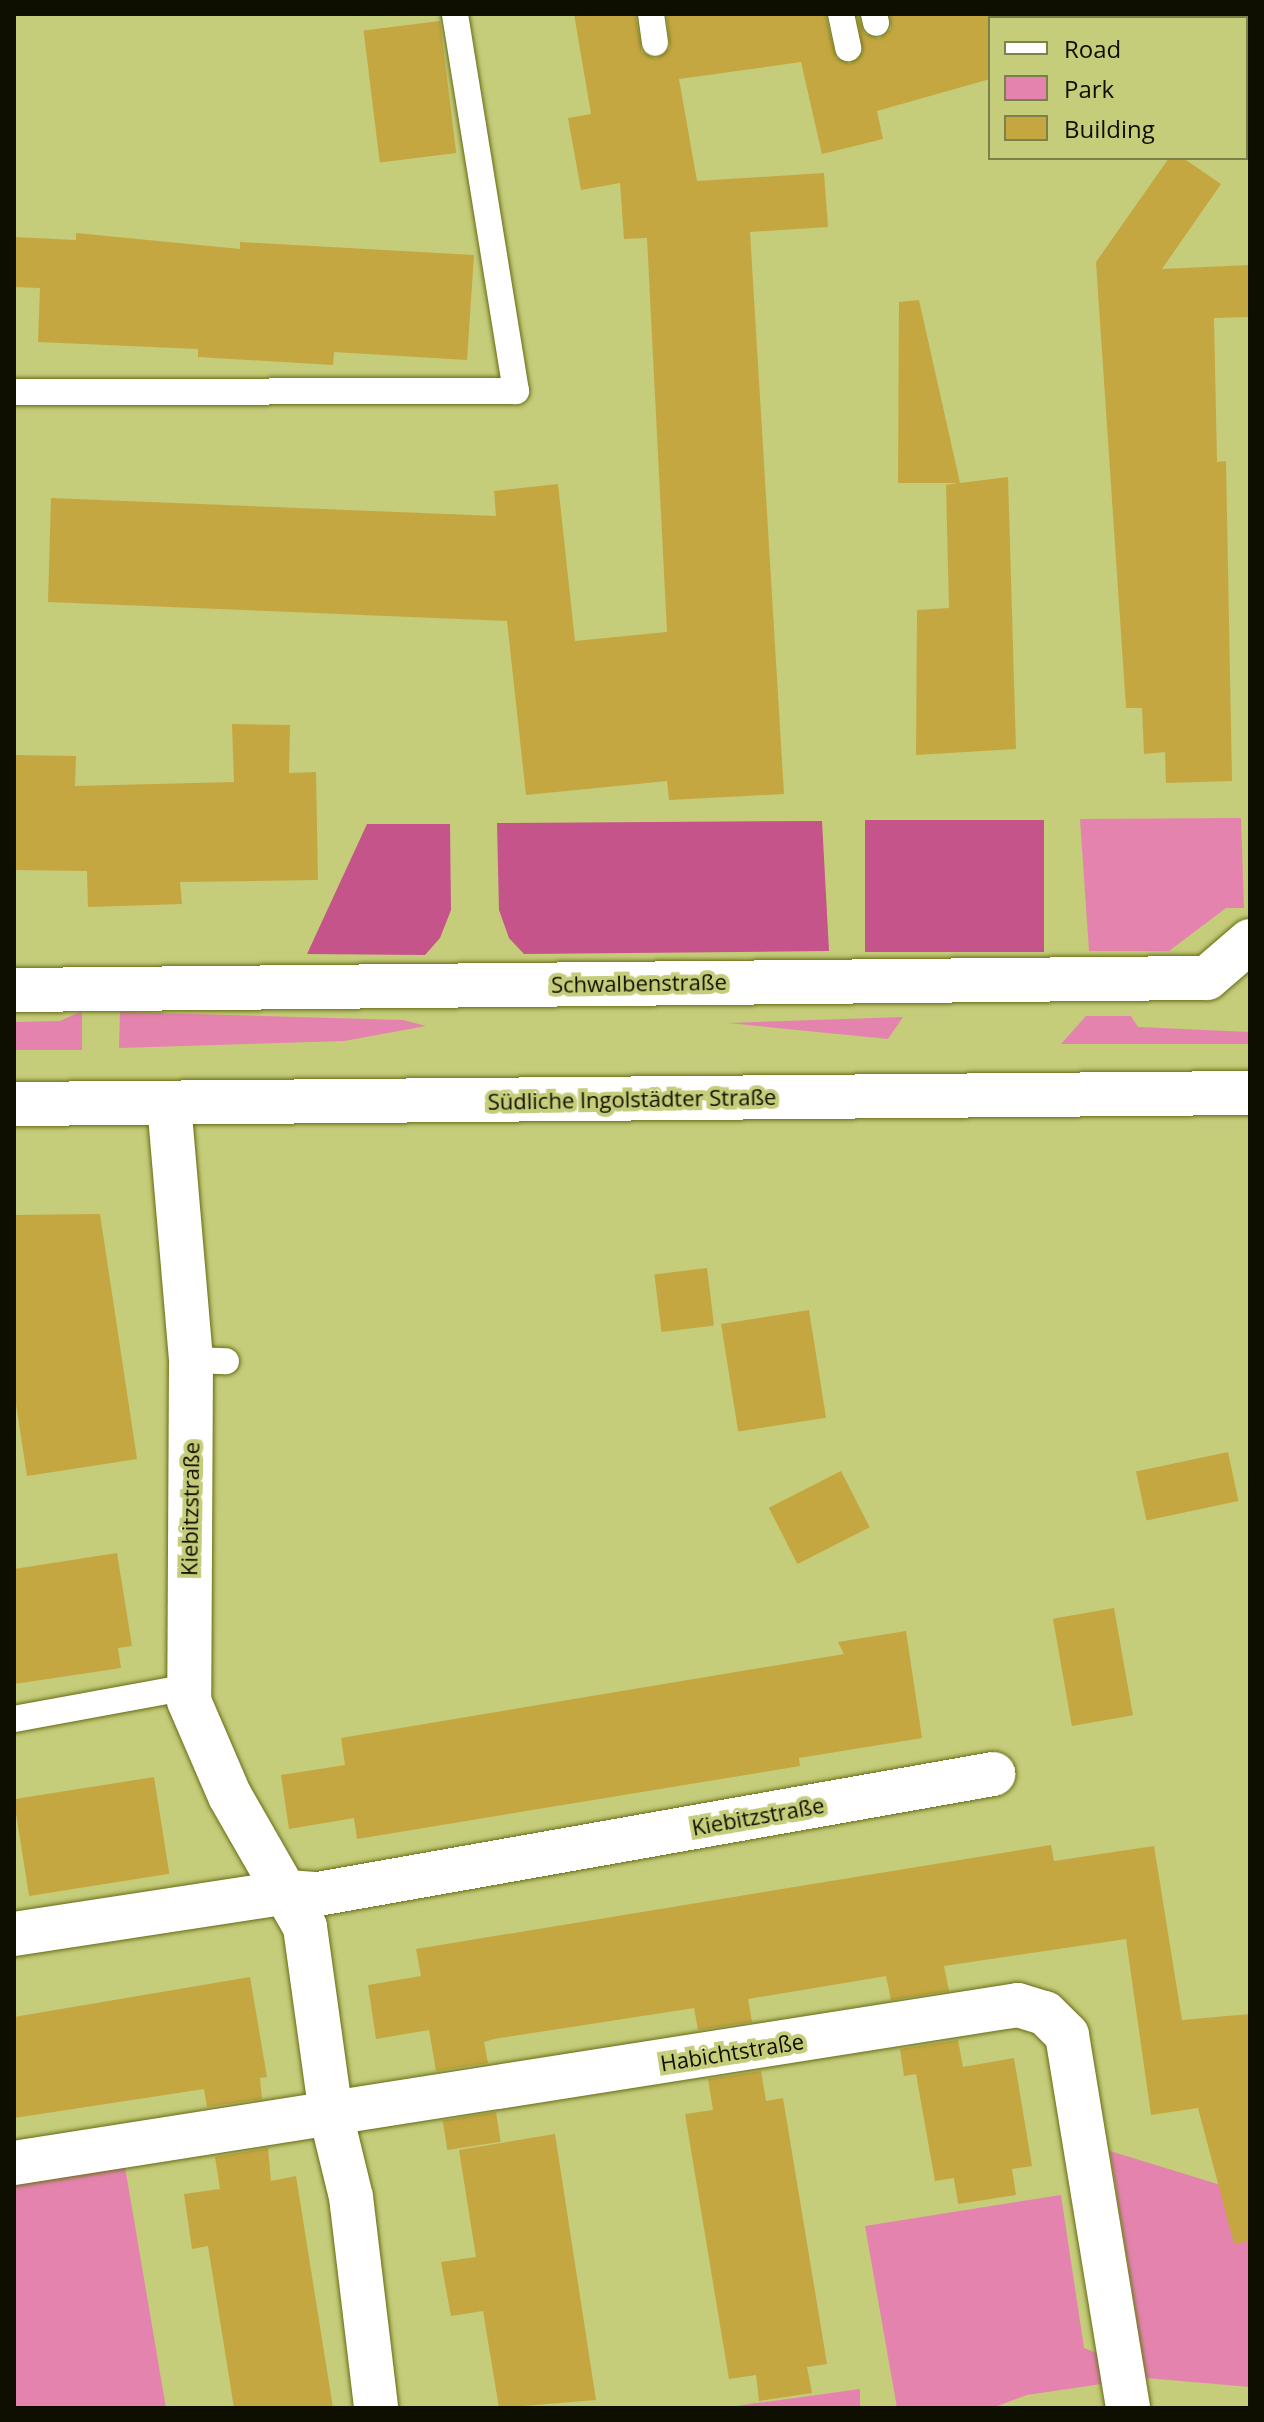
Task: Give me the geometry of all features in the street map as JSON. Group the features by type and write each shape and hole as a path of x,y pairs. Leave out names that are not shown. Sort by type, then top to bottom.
{"street":[{"name":"Schwalbenstraße","path":"14,990 1207,978 1250,941"},
{"name":"Südliche Ingolstädter Straße","path":"14,1104 1250,1093"},
{"name":"Kiebitzstraße","path":"169,1103 208,1361 189,1701 230,1796 305,1927 331,2115 351,2197 376,2408"},
{"name":"Kiebitzstraße","path":"14,1934 287,1892 318,1894 993,1774"},
{"name":"Habichtstraße","path":"14,2163 1018,2005 1045,2013 1067,2035 1128,2408"}],"lane":[{"path":"14,392 516,391 455,14"},
{"path":"651,14 655,43"},
{"path":"841,14 848,48"},
{"path":"14,1719 188,1687"}],"green space":[{"path":"1241,818 1244,908 1226,908 1169,951 1089,951 1080,819"},
{"path":"82,1011 82,1050 14,1050 14,1022 60,1021"},
{"path":"120,1012 403,1020 426,1026 344,1041 119,1048"},
{"path":"1086,1016 1131,1016 1138,1027 1250,1032 1250,1044 1061,1044"},
{"path":"903,1017 888,1039 728,1023"},
{"path":"1110,2151 1250,2194 1250,2387 1146,2378"},
{"path":"124,2161 166,2408 14,2408 14,2182"},
{"path":"1061,2195 1084,2348 1104,2356 1108,2383 1027,2395 992,2408 897,2408 865,2226"},
{"path":"860,2389 860,2408 721,2408"}],"shaded area":[{"path":"865,820 1044,820 1044,952 865,952"},
{"path":"822,821 829,951 524,954 509,938 499,910 497,823"},
{"path":"367,824 450,824 451,910 440,938 425,955 307,954"}],"building":[{"path":"574,14 635,14 642,52 656,59 670,48 667,14 825,14 836,58 850,64 863,52 857,14 864,33 879,39 891,29 890,14 990,14 988,80 877,111 883,139 822,154 801,62 679,79 697,181 824,173 828,227 750,232 784,794 669,800 667,781 526,795 507,621 48,602 51,498 496,516 494,491 558,484 575,641 667,632 647,238 624,239 620,183 581,190 568,118 591,114"},
{"path":"440,21 456,153 380,162 364,30"},
{"path":"1168,160 1186,160 1221,184 1162,269 1250,265 1250,317 1214,318 1217,462 1226,461 1232,781 1166,783 1165,752 1144,754 1142,708 1126,708 1096,262"},
{"path":"76,233 240,249 240,242 474,255 467,360 334,352 333,365 198,357 198,349 38,342 40,288 14,287 14,237 76,240"},
{"path":"919,300 960,483 1008,477 1016,749 916,755 917,610 949,608 946,485 958,483 898,483 899,302"},
{"path":"232,724 290,725 289,773 316,772 318,880 180,882 182,904 88,907 87,871 14,870 14,755 76,756 75,786 234,782"},
{"path":"100,1214 137,1459 27,1476 14,1391 14,1215"},
{"path":"707,1268 714,1326 661,1332 654,1274"},
{"path":"809,1310 826,1418 738,1432 721,1324"},
{"path":"1228,1452 1238,1501 1146,1520 1136,1472"},
{"path":"841,1471 870,1527 797,1564 769,1508"},
{"path":"117,1553 132,1646 118,1648 121,1668 14,1684 14,1569"},
{"path":"1114,1608 1133,1715 1072,1726 1053,1619"},
{"path":"906,1631 922,1738 799,1758 800,1766 357,1839 354,1818 289,1829 281,1775 345,1765 341,1738 844,1654 838,1642"},
{"path":"154,1777 169,1874 29,1896 14,1799"},
{"path":"1051,1845 1054,1861 1154,1846 1182,2020 1250,2014 1250,2241 1234,2244 1198,2108 1151,2115 1126,1939 944,1966 949,1991 891,2000 886,1976 748,1999 752,2022 698,2030 694,2008 494,2039 484,2042 488,2063 436,2071 429,2030 376,2039 368,1985 421,1976 416,1949"},
{"path":"250,1977 267,2077 260,2078 262,2099 207,2107 204,2089 14,2118 14,2017"},
{"path":"958,2040 963,2067 1014,2058 1032,2166 1012,2169 1016,2195 958,2204 954,2178 935,2181 916,2074 904,2076 900,2049"},
{"path":"761,2071 766,2101 783,2098 827,2364 807,2367 812,2393 759,2401 756,2375 729,2379 685,2114 713,2110 708,2079"},
{"path":"496,2112 501,2142 447,2150 443,2120"},
{"path":"555,2134 596,2400 499,2408 483,2311 451,2316 441,2262 476,2257 459,2150"},
{"path":"268,2148 271,2181 296,2176 333,2408 234,2408 208,2246 192,2249 184,2194 220,2189 215,2157"}]}
